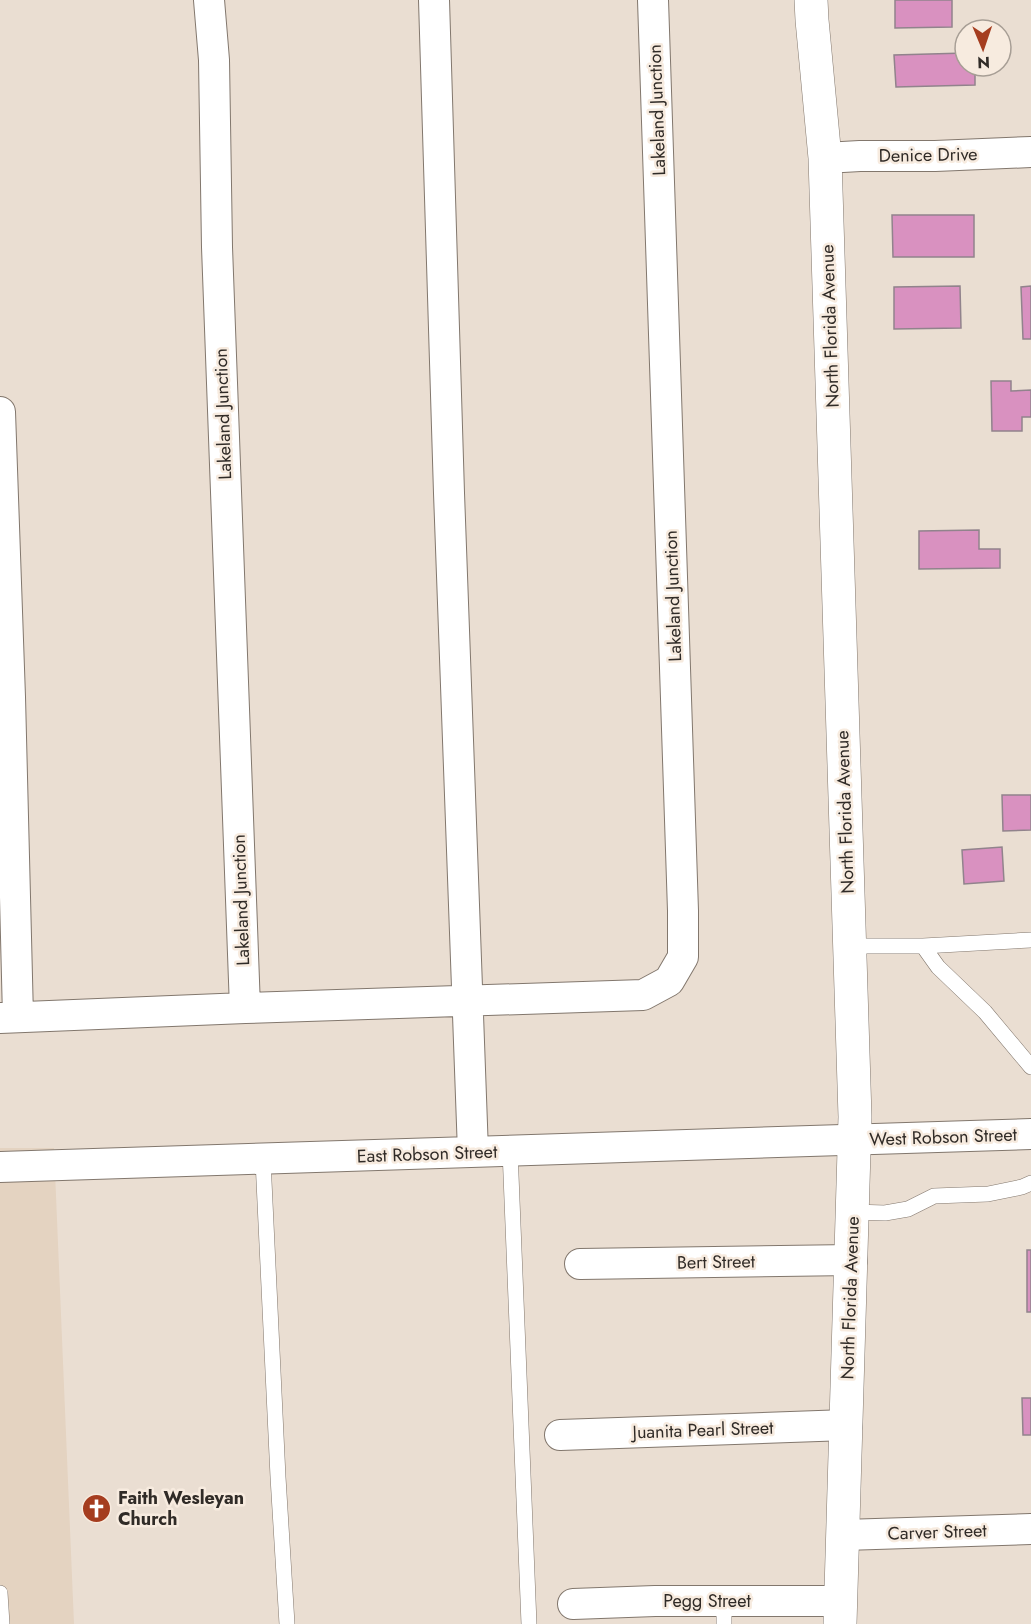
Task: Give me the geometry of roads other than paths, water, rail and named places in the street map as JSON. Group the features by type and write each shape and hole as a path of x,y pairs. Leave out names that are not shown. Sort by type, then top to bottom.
{"street":[{"name":"Lakeland Junction","path":"209,0 214,60 217,247 245,1008"},
{"path":"434,0 472,1152"},
{"name":"Lakeland Junction","path":"0,412 10,697 9,1017 643,995 669,981 683,957 683,887 653,0"},
{"name":"North Florida Avenue","path":"811,0 825,158 855,1140 841,1612"},
{"name":"Denice Drive","path":"825,158 1031,152"},
{"name":"West Robson Street","path":"855,1140 1031,1134"},
{"name":"East Robson Street","path":"0,1167 855,1140"},
{"name":"Bert Street","path":"580,1264 852,1260"},
{"name":"Juanita Pearl Street","path":"560,1435 846,1425"},
{"name":"Carver Street","path":"844,1535 1031,1528"},
{"name":"Pegg Street","path":"573,1604 655,1601 724,1612 841,1612"}],"lane":[{"path":"849,946 923,946 1031,940"},
{"path":"923,946 938,967 985,1012 1031,1067"},
{"path":"510,1150 529,1624"},
{"path":"263,1160 287,1624"},
{"path":"853,1212 885,1213 908,1209 934,1196 988,1194 1031,1183"},
{"path":"0,1593 2,1624"}],"place":[{"name":"Faith Wesleyan Church","path":"97,1508"}]}
